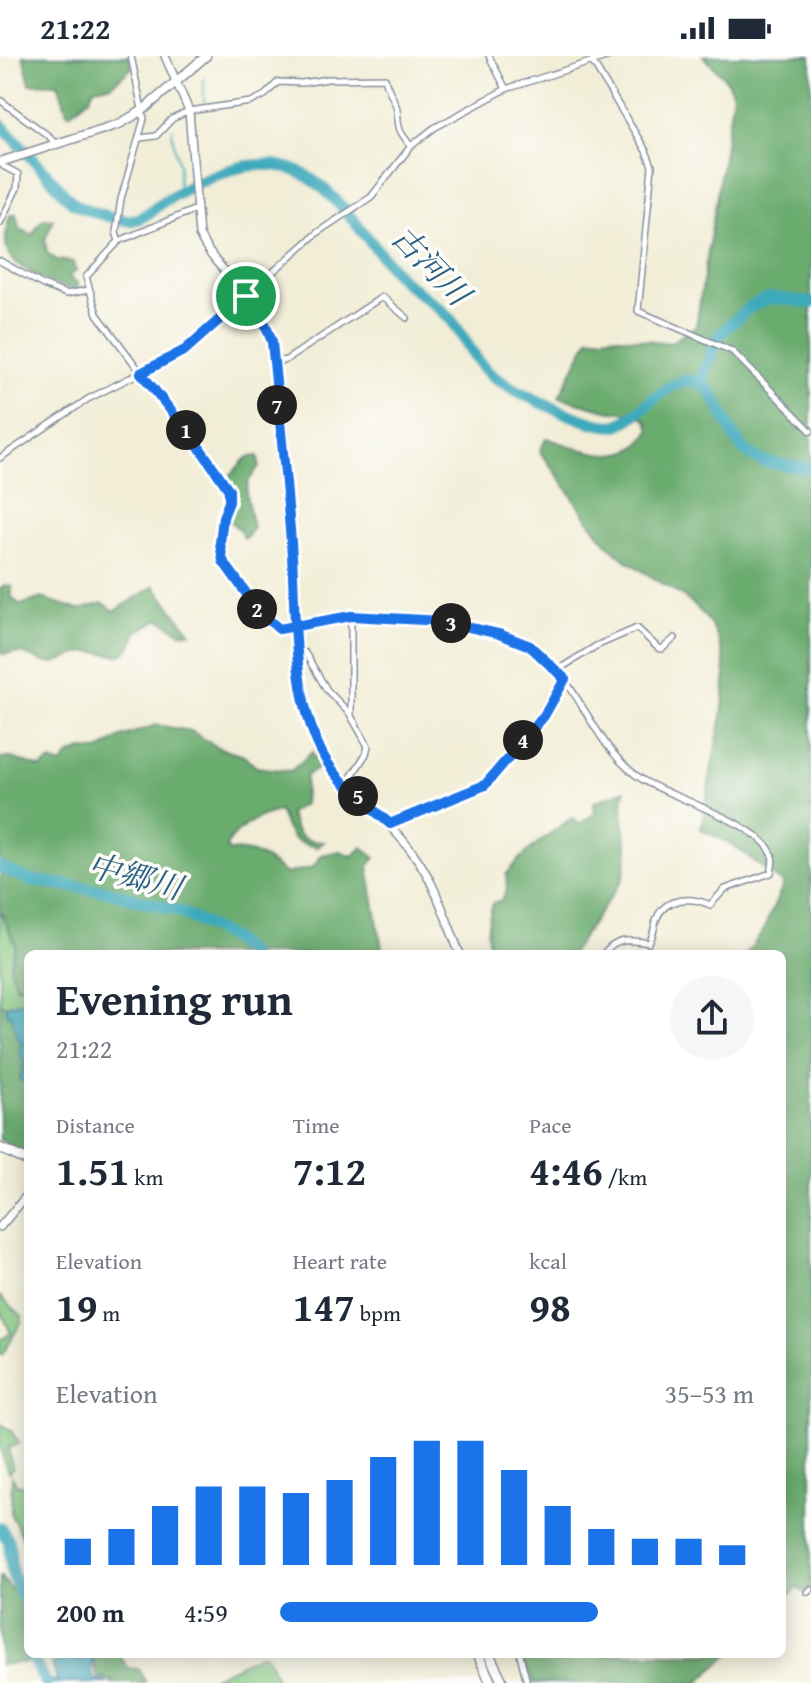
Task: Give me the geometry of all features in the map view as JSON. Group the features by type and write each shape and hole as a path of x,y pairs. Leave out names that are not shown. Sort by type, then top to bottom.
{"main road":[{"path":"3,161 119,124 142,111 206,56"},
{"path":"0,1148 24,1159"},
{"path":"480,1658 491,1683"},
{"path":"491,1658 503,1683"}],"street":[{"path":"119,241 116,232 121,199 144,119 131,56"},
{"path":"165,56 189,111 199,235 208,254 264,321 272,342 298,650 303,697 310,724 321,752 346,785 390,824 416,856 430,881 458,950"},
{"path":"489,56 506,89"},
{"path":"0,458 88,399 185,350 318,232 371,197 411,146 434,128 506,89 609,56"},
{"path":"592,61 652,166 638,311 725,346 747,364 811,431"},
{"path":"140,138 156,136 172,119 189,111 251,102 265,95 278,82 385,78 387,91 397,109 397,123 411,146"},
{"path":"0,100 50,137 53,145"},
{"path":"0,223 17,188 18,174 3,166 3,161"},
{"path":"196,207 119,241 86,277 97,314 229,490 220,543 223,561 259,611 279,629 351,616 442,621 499,634 530,646 565,679 598,736 626,768 663,792 744,828 767,845 772,853 771,873 725,889 710,905 695,898 675,902 658,916 649,943 626,940 615,943 608,950"},
{"path":"0,261 66,294 89,290"},
{"path":"274,363 286,360 382,297 407,318"},
{"path":"351,616 351,716"},
{"path":"556,671 596,646 637,628 658,648 662,649 675,638"},
{"path":"298,650 305,653 327,690 351,716 368,746 346,785"},
{"path":"390,824 485,785 544,716 565,679"},
{"path":"0,1227 24,1199"},
{"path":"521,1658 527,1683"}],"green space":[{"path":"23,56 130,56 132,68 111,85 94,88 90,97 70,113 58,83 30,84"},
{"path":"703,56 811,56 811,1586 804,1592 797,1588 786,1599 786,950 749,950 762,933 784,884 733,845 701,829 724,694 725,674 716,635 706,618 690,602 624,559 605,541 540,452 546,438 588,451 617,454 641,443 650,430 647,421 637,414 606,410 559,397 589,338 612,336 670,343 696,326 733,94 725,78"},
{"path":"16,214 19,228 32,235 41,221 53,219 45,240 47,253 57,260 73,262 76,271 68,276 77,283 78,289 51,283 12,259 6,237 10,215"},
{"path":"258,456 259,466 248,482 246,494 253,529 244,539 239,529 227,519 236,492 228,478 246,458"},
{"path":"5,585 12,586 12,597 20,605 42,598 79,610 103,603 115,611 154,586 191,633 180,632 159,619 137,632 133,643 123,654 87,652 51,663 21,653 2,654 0,589"},
{"path":"156,725 191,731 219,748 244,756 256,767 291,771 312,752 319,768 306,775 304,804 289,813 300,836 324,842 317,847 295,840 279,811 249,823 226,846 229,851 246,851 260,856 286,874 313,867 322,855 340,851 352,856 363,847 375,858 368,866 382,950 24,950 24,983 17,987 10,967 16,945 0,910 0,758 12,758 41,768 51,761 61,765 68,756 82,750 98,751 119,738"},
{"path":"625,790 622,812 628,853 623,879 574,950 491,950 488,922 493,903 503,899 507,888 506,875 529,851 573,817 579,824 595,813 594,802"},
{"path":"0,910 16,945 10,967 17,987 24,983 24,1000 6,1006 0,1004"},
{"path":"0,1004 6,1006 7,1014 12,1016 22,1045 20,1052 24,1067 20,1079 24,1082 24,1152 0,1140"},
{"path":"0,1296 22,1316 2,1355 0,1341 11,1333 0,1309"},
{"path":"0,1423 12,1432 19,1443 8,1449 13,1469 8,1472 0,1448"},
{"path":"12,1476 17,1485 24,1485 24,1539 11,1515"},
{"path":"0,1576 11,1589 24,1577 24,1658 29,1658 29,1662 0,1665"},
{"path":"122,1658 128,1668 139,1669 146,1683 111,1683 99,1678 94,1660"},
{"path":"253,1658 267,1658 279,1683 201,1683"},
{"path":"518,1658 725,1658 698,1683 533,1683"}],"water":[{"path":"24,1000 24,1064 20,1052 22,1045 6,1006"},
{"path":"68,1658 92,1658 92,1673 96,1680 109,1683 41,1683 41,1669 49,1679 57,1681 52,1663"}],"waterway":[{"path":"204,78 204,103"},
{"name":"古河川","path":"0,124 72,202 121,219 142,217 178,192 227,171 261,165 294,170 338,202 400,277 445,314 481,365 504,383 574,416 617,425 674,385 694,381 711,393 736,439 752,456 774,464 811,469"},
{"path":"173,129 179,164 178,193"},
{"name":"古河川","path":"700,383 718,336 750,307 777,298 811,303"},
{"name":"中郷川","path":"0,867 29,880 107,891 179,911 229,937 245,950"},
{"path":"0,1528 9,1541 12,1574 24,1600"},
{"path":"32,1658 46,1683"}],"route":[{"path":"246,296 185,350 141,373 229,490 220,543 223,561 259,611 279,629 288,628 296,625 323,619 351,616 442,621 499,634 530,646 565,679 544,716 485,785 390,824 346,785 321,752 310,724 303,697 296,625 292,552 272,342 255,305 246,296"}]}
